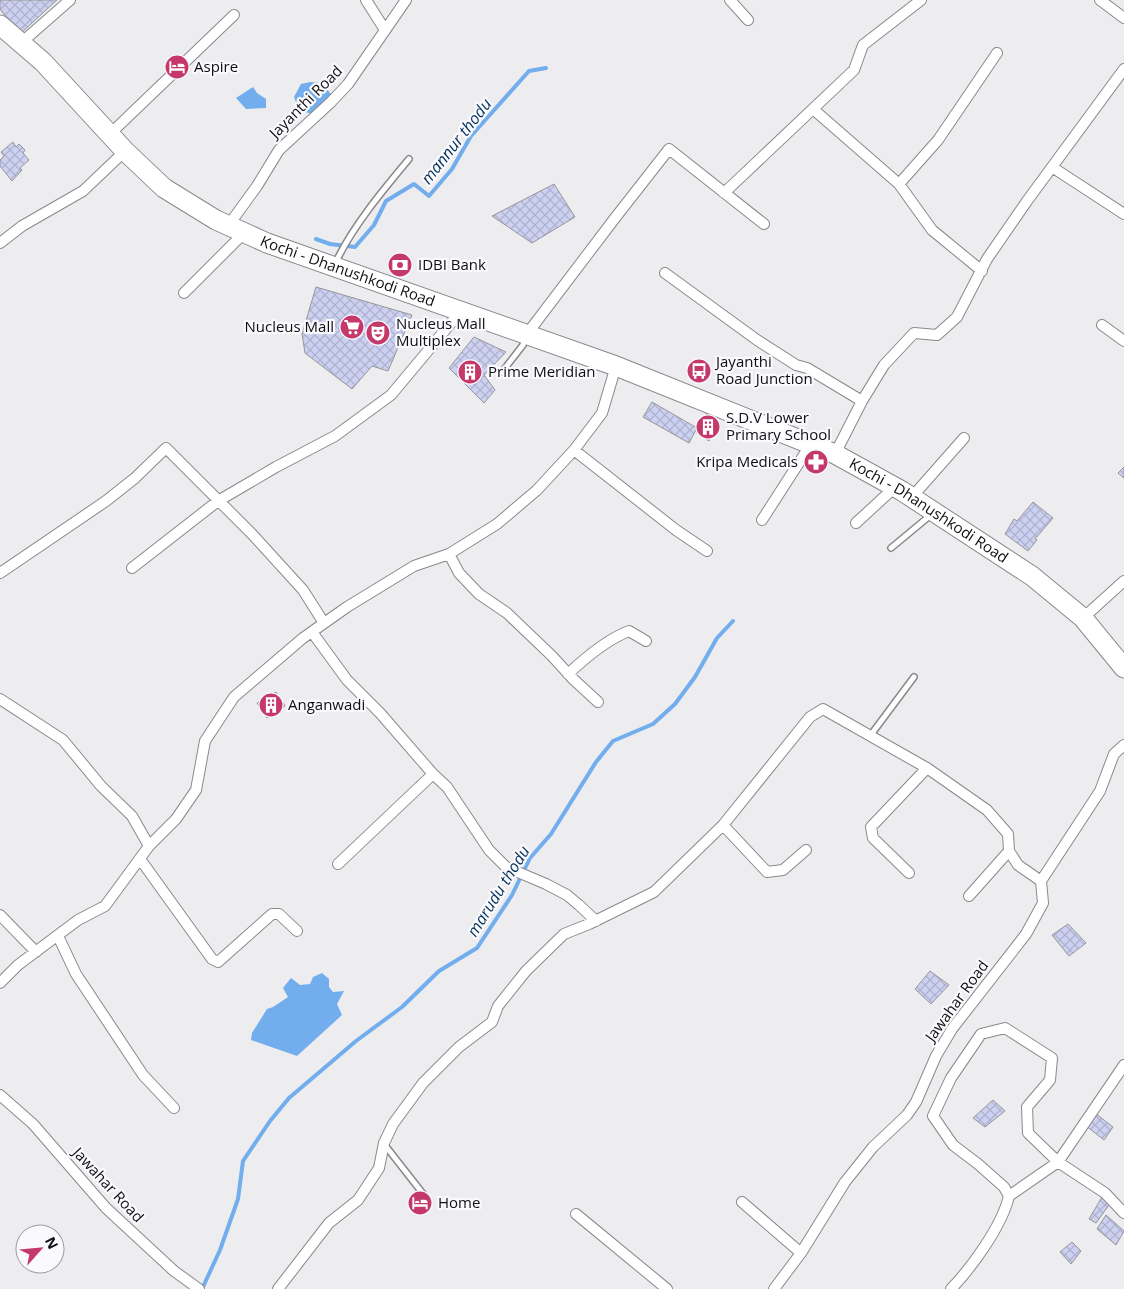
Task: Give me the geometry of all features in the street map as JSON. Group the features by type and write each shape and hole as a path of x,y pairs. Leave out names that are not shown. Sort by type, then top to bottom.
{"highway":[{"name":"Kochi - Dhanushkodi Road","path":"0,25 44,62 125,151 164,188 216,220 267,243 337,260 461,311 616,366 835,454 912,497 1032,576 1083,618 1124,668"}],"street":[{"path":"20,43 70,0"},
{"path":"366,0 384,30"},
{"name":"Jayanthi Road","path":"184,293 236,229 257,186 279,150 332,102 348,84 406,0"},
{"path":"730,0 748,20"},
{"path":"724,193 854,70 863,45 921,0"},
{"path":"1100,0 1122,17"},
{"path":"110,134 234,15"},
{"path":"899,184 938,140 997,52"},
{"path":"835,454 862,401 884,365 914,334 937,335 957,318 982,271 1027,201 1124,69"},
{"path":"813,108 899,184 932,230 982,271"},
{"path":"528,334 669,149 764,224"},
{"path":"0,243 22,226 83,191 125,151"},
{"path":"1052,167 1124,214"},
{"path":"666,273 757,340 796,365 807,368 862,401"},
{"path":"132,568 218,501 276,467 335,436 391,395 461,311"},
{"path":"1102,325 1124,341"},
{"path":"0,983 18,965 78,920 105,906 149,846 176,819 196,790 206,740 234,697 312,632 347,607 414,566 449,554 497,524 537,490 574,450 602,413 616,366"},
{"path":"912,497 964,438"},
{"path":"762,520 811,444"},
{"path":"0,573 106,501 135,478 166,448 252,534 303,590 324,623"},
{"path":"574,450 676,530 707,551"},
{"path":"856,523 895,487"},
{"path":"449,554 459,573 479,594 507,613 598,702"},
{"path":"1083,618 1124,581"},
{"path":"568,674 580,662 618,635 629,631 646,641"},
{"path":"312,632 347,680 380,712 432,774 447,787 489,850 506,867 567,895 596,921"},
{"path":"0,699 63,740 101,786 132,816 149,846"},
{"path":"278,1289 329,1223 358,1200 378,1168 384,1143 393,1124 423,1083 459,1047 492,1022 498,1006 526,971 564,934 596,921 654,892 723,825 810,717 823,709 927,768 987,810 1008,834 1009,851 1018,865 1040,881 1100,791 1114,754 1124,745"},
{"path":"909,873 873,838 871,827 927,768"},
{"path":"338,864 432,774"},
{"path":"723,825 767,872 783,870 806,850"},
{"path":"968,896 1009,851"},
{"path":"140,859 212,959 218,962 272,914 279,914 297,932"},
{"name":"Jawahar Road","path":"774,1289 801,1253 845,1182 873,1147 906,1115 916,1102 936,1056 952,1029 1026,934 1043,903 1040,881"},
{"path":"0,914 36,952"},
{"path":"58,936 76,974 143,1075 174,1108"},
{"path":"951,1289 962,1278 991,1236 1006,1210 1009,1196 1004,1187 953,1145 933,1116 950,1078 981,1034 1005,1028 1052,1058 1050,1080 1027,1107 1028,1133 1058,1162 1105,1194 1124,1213"},
{"path":"1009,1196 1058,1162 1124,1065"},
{"name":"Jawahar Road","path":"0,1095 33,1124 119,1220 174,1271 199,1289"},
{"path":"742,1202 801,1253"},
{"path":"576,1214 667,1289"}],"lane":[{"path":"337,260 348,240 409,158"},
{"path":"502,372 528,334"},
{"path":"891,548 935,512"},
{"path":"869,736 914,677"},
{"path":"384,1143 424,1195"}],"water":[{"path":"310,82 322,83 335,99 312,114 299,110 294,97 301,84"},
{"path":"253,87 257,93 266,99 266,108 246,109 236,98"},
{"path":"322,973 329,979 329,987 333,992 344,991 337,1004 342,1015 297,1056 251,1040 252,1033 267,1009 288,997 283,988 291,978 300,985 310,984 313,977"}],"building":[{"path":"0,0 57,0 19,35 0,9"},
{"path":"13,142 16,147 19,144 25,150 23,153 29,160 20,168 22,170 12,181 0,166 0,160 4,156 1,152"},
{"path":"554,184 575,217 532,243 492,216"},
{"path":"316,287 412,315 388,371 372,366 352,389 305,353 302,334"},
{"name":"Prime Meridian","path":"474,337 506,352 484,375 495,390 484,403 449,368"},
{"name":"S.D.V Lower Primary School","path":"652,402 697,428 689,443 643,417"},
{"name":"S.D.V Lower Primary School","path":"707,413 714,416 720,423 709,441 696,432"},
{"path":"1124,467 1124,478 1118,473"},
{"path":"1033,502 1053,518 1035,539 1037,540 1028,551 1005,534 1014,519 1017,521"},
{"name":"Anganwadi","path":"276,692 285,706 267,718 257,703"},
{"path":"1068,924 1086,943 1069,956 1052,935"},
{"path":"930,971 949,985 931,1004 915,989"},
{"path":"993,1100 1005,1111 985,1127 973,1118"},
{"path":"1095,1113 1113,1127 1104,1140 1085,1125"},
{"path":"1102,1197 1109,1205 1096,1223 1089,1219"},
{"path":"1106,1215 1124,1231 1116,1245 1097,1229"},
{"path":"1072,1242 1081,1251 1071,1264 1060,1252"}],"waterway":[{"name":"mannur thodu","path":"316,239 330,244 355,247 374,225 386,201 414,184 429,196 452,169 471,136 529,71 546,68"},
{"name":"marudu thodu","path":"202,1289 220,1250 238,1199 243,1161 270,1121 289,1098 356,1041 402,1007 439,971 477,948 512,895 530,858 551,834 596,762 613,741 653,724 675,704 695,677 717,638 733,621"}],"place":[{"name":"Aspire","path":"177,67"},
{"name":"IDBI Bank","path":"400,265"},
{"name":"Nucleus Mall","path":"352,327"},
{"name":"Nucleus Mall Multiplex","path":"378,333"},
{"name":"Jayanthi Road Junction","path":"699,371"},
{"name":"Prime Meridian","path":"470,372"},
{"name":"S.D.V Lower Primary School","path":"708,427"},
{"name":"Kripa Medicals","path":"816,462"},
{"name":"Anganwadi","path":"271,705"},
{"name":"Home","path":"420,1203"}]}
